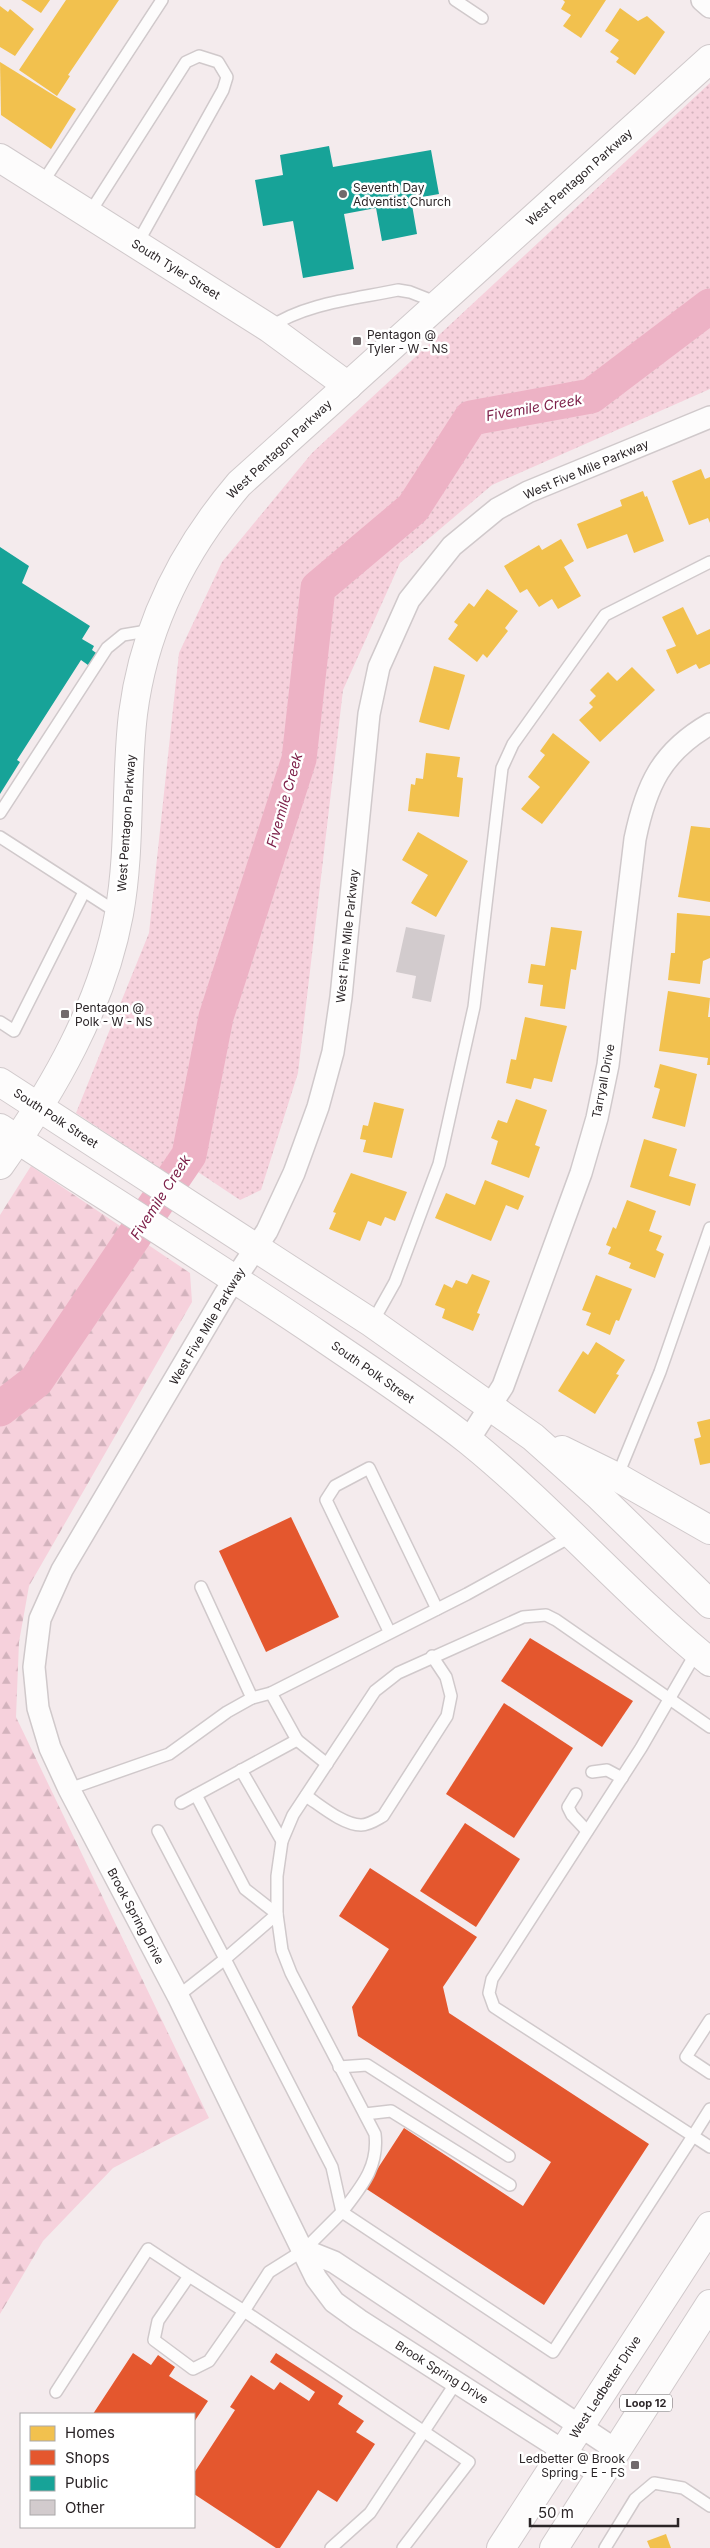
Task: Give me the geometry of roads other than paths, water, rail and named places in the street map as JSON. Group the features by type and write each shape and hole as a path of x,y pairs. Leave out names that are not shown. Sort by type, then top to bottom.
{"main road":[{"name":"West Pentagon Parkway","path":"0,1165 9,1134 38,1107 56,1078 87,1016 111,950 119,914 126,852 133,716 140,674 153,630 187,555 212,516 238,484 710,59"},
{"name":"South Tyler Street","path":"0,158 270,328 348,386"},
{"name":"South Polk Street","path":"0,1082 372,1323 533,1436 598,1495 710,1604"},
{"name":"South Polk Street","path":"9,1134 235,1279 383,1378 468,1440 706,1650"},
{"path":"533,1436 617,1477 710,1530"},
{"name":"West Ledbetter Drive","path":"501,2548 710,2226"},
{"name":"Loop 12","path":"554,2548 710,2304"}],"street":[{"path":"702,0 710,7"},
{"name":"West Five Mile Parkway","path":"62,1570 235,1279 256,1248 294,1173 318,1107 333,1052 341,997 369,714 379,667 410,600 452,546 498,509 528,492 710,417"},
{"name":"Tarryall Drive","path":"468,1440 503,1386 580,1173 597,1118 608,1065 635,839 641,810 650,786 674,750 710,724"},
{"name":"Brook Spring Drive","path":"62,1570 40,1619 34,1667 40,1716 50,1748 69,1789 178,1996 304,2250 316,2278 334,2302 358,2320 565,2450 601,2475"},
{"path":"304,2250 334,2262 616,2450"}],"lane":[{"path":"455,0 482,18"},
{"path":"41,185 156,2"},
{"path":"89,214 186,62 199,56 218,62 227,77 223,90 137,244"},
{"path":"270,328 285,317 306,310 398,290 410,292 439,304"},
{"path":"372,1323 394,1282 439,1164 474,1007 502,768 512,744 605,615 710,562"},
{"path":"0,813 107,648 124,635 153,630"},
{"path":"0,837 119,914"},
{"path":"0,1022 14,1031 84,892"},
{"path":"617,1477 660,1372 710,1228"},
{"path":"389,1631 326,1500 336,1486 370,1468 437,1609"},
{"path":"69,1789 169,1754 227,1712 252,1698 270,1693 389,1631 437,1609 574,1535"},
{"path":"201,1587 252,1698"},
{"path":"189,2276 158,2321 154,2340 194,2369 209,2361 269,2272 304,2250 342,2212 365,2182 373,2166 377,2149 375,2134 291,1973 282,1950 277,1914 277,1876 282,1841 293,1815 375,1691 398,1673 432,1656 523,1617 546,1615 710,1727"},
{"path":"706,1650 668,1700 622,1778 492,1979 489,1993 494,2007 710,2147"},
{"path":"306,1796 346,1820 359,1825 369,1824 382,1816 447,1716 451,1696 446,1677 432,1656"},
{"path":"270,1693 297,1740 327,1764"},
{"path":"181,1803 297,1740"},
{"path":"241,1770 282,1841"},
{"path":"592,1772 607,1770 622,1778"},
{"path":"576,1794 568,1807 572,1815 587,1831"},
{"path":"196,1795 245,1889 277,1914"},
{"path":"158,1831 332,2167 342,2212 553,2352 710,2109"},
{"path":"178,1996 277,1914"},
{"path":"710,2020 686,2057 710,2074"},
{"path":"339,2067 367,2065 509,2156"},
{"path":"365,2114 391,2111 510,2185"},
{"path":"56,2392 148,2250 244,2311 469,2462 403,2548"},
{"path":"331,2548 370,2513 457,2382"},
{"path":"605,2548 635,2499 654,2483 683,2488 710,2506"}],"waterway":[{"name":"Fivemile Creek","path":"0,1409 36,1381 189,1155 216,1017 299,759 318,588 413,508 471,418 591,396 710,306"}],"place":[{"name":"Seventh Day Adventist Church","path":"343,194"},
{"name":"Pentagon @ Tyler - W - NS","path":"357,341"},
{"name":"Pentagon @ Polk - W - NS","path":"65,1014"},
{"name":"Ledbetter @ Brook Spring - E - FS","path":"635,2465"}]}
